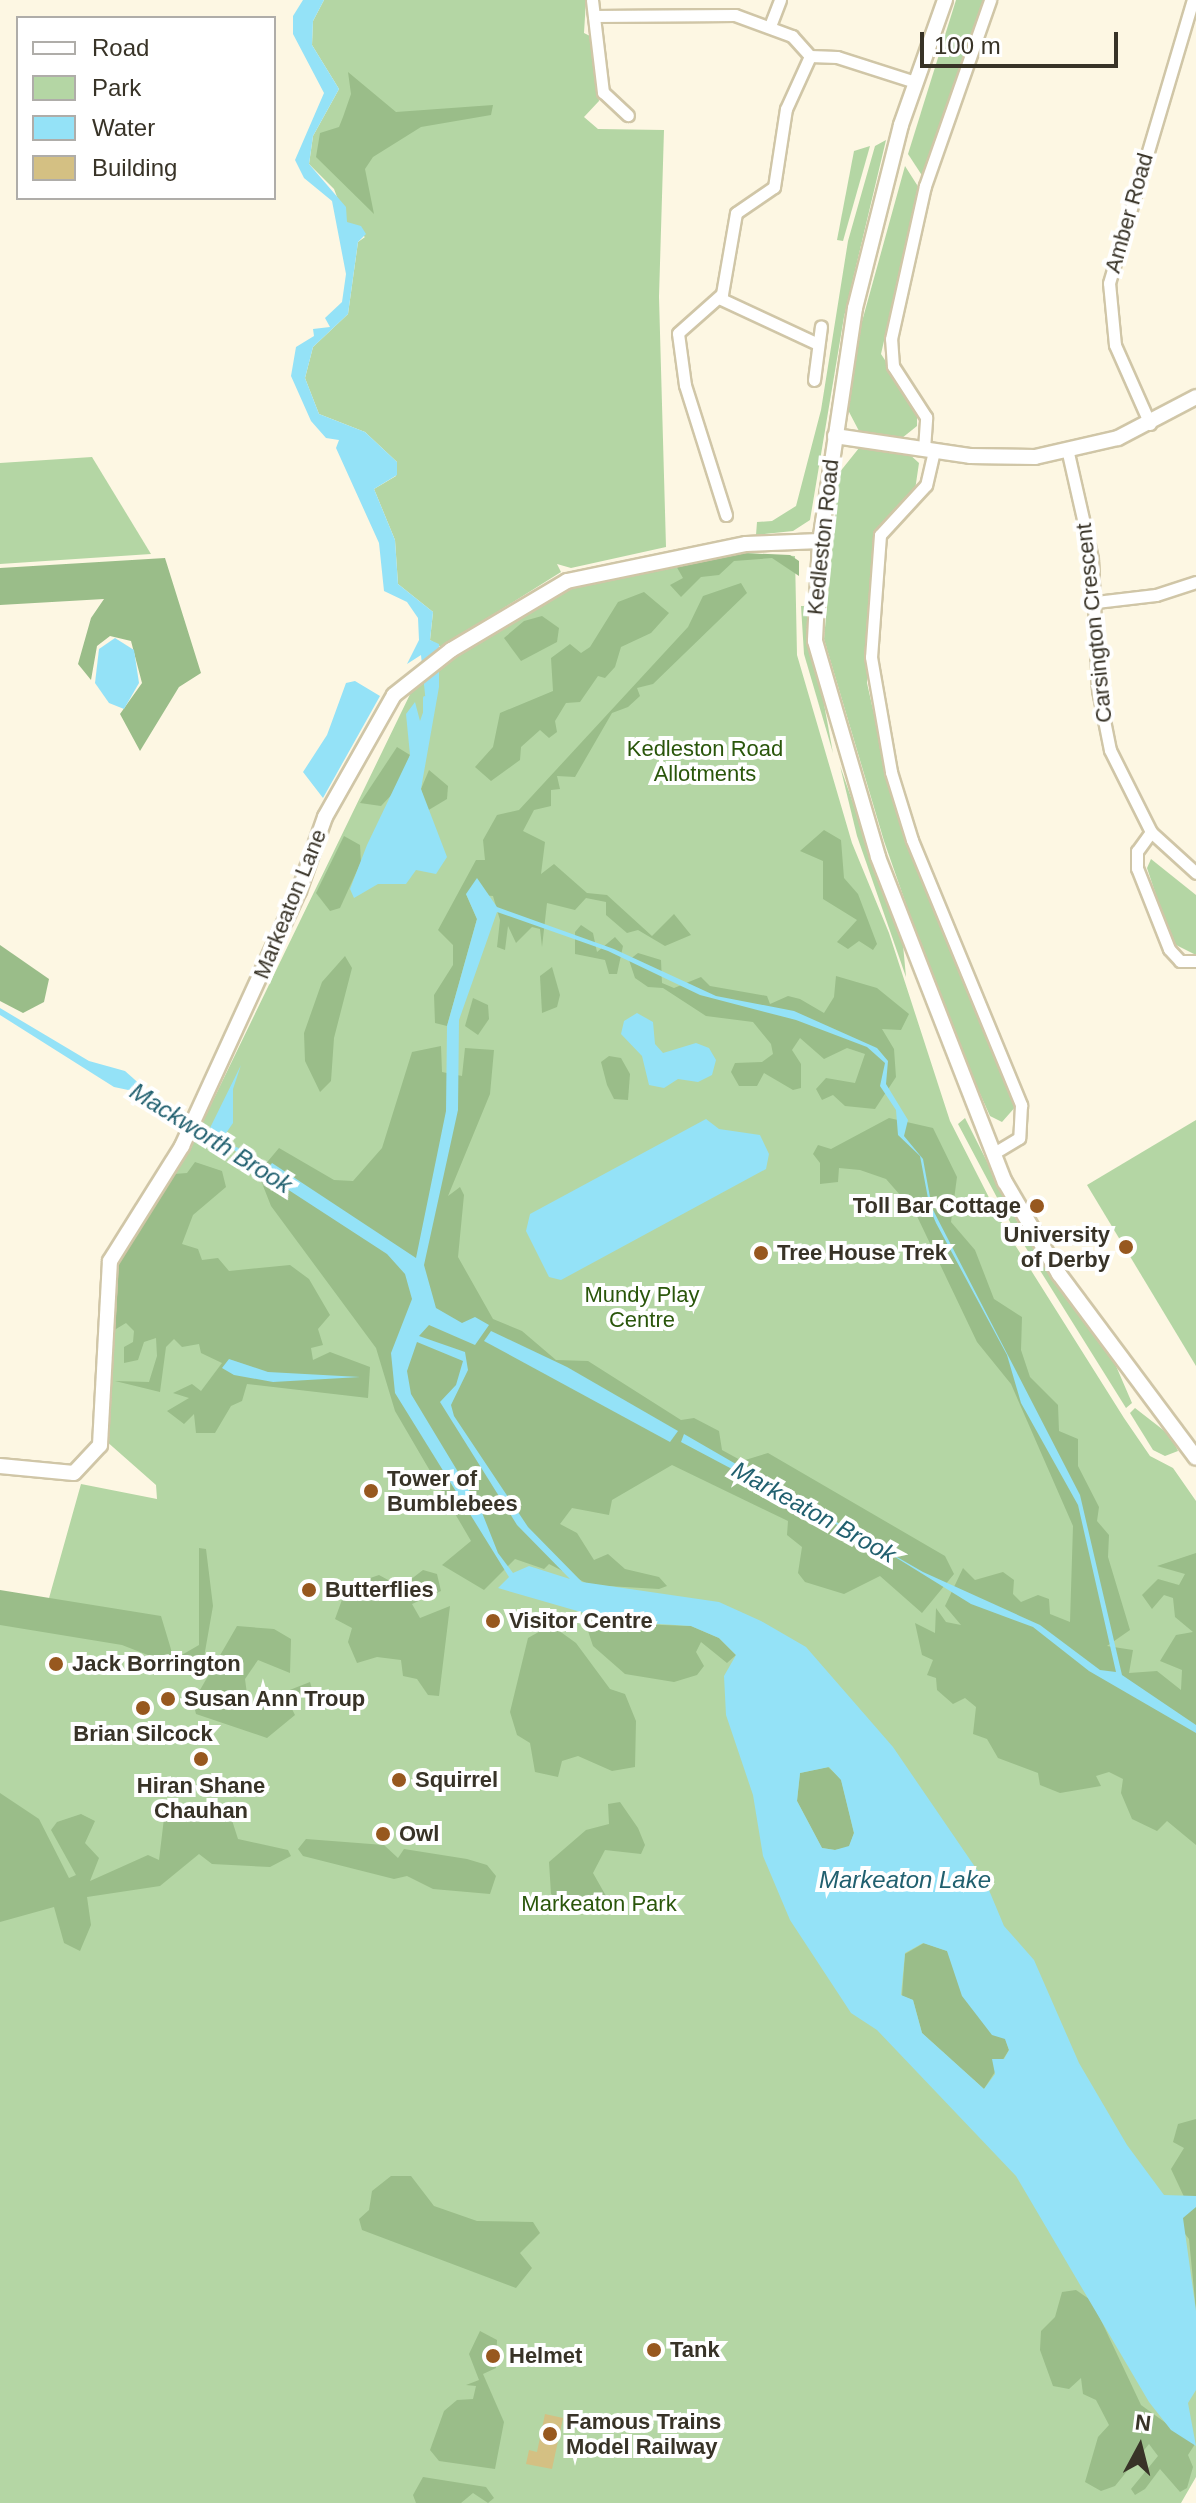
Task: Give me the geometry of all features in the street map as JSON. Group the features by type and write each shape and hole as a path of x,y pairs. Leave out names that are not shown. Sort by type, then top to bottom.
{"street":[{"path":"592,0 603,92 628,115"},
{"path":"770,26 780,0"},
{"name":"Kedleston Road","path":"945,0 915,82 867,255 835,436 820,541 813,628 844,755 992,1154 1059,1274 1196,1458"},
{"path":"990,0 925,186 891,339 893,366 926,417 929,450 926,485 880,535 871,657 885,745 912,840 1021,1105 1019,1138 992,1154"},
{"name":"Amber Road","path":"1150,424 1115,345 1109,283 1193,0"},
{"path":"594,16 729,14 792,36 810,56 837,57 915,82"},
{"path":"726,515 676,343 684,323 719,298 736,213 768,195 776,182 786,109 810,56"},
{"path":"719,298 818,344"},
{"path":"814,380 821,326"},
{"path":"835,436 1002,458 1068,453 1150,424 1196,397"},
{"name":"Carsington Crescent","path":"1068,453 1089,536 1105,730 1124,786 1151,832 1196,873"},
{"name":"Markeaton Lane","path":"0,1466 64,1474 92,1460 100,1445 110,1261 182,1146 299,891 325,817 394,695 413,676 451,650 567,581 746,544 820,541"},
{"path":"1096,602 1145,598 1196,582"},
{"path":"1151,832 1137,851 1137,868 1169,949 1180,961 1196,961"}],"green space":[{"path":"324,0 586,0 584,33 590,36 599,101 584,117 598,129 664,130 659,297 666,547 571,568 557,564 561,572 441,647 430,640 433,612 398,584 395,540 374,489 396,476 397,462 365,432 319,414 305,378 313,347 348,314 358,242 365,237 347,223 334,189 309,164 313,136 339,89 312,45 313,21"},
{"path":"956,0 984,0 923,177 908,154"},
{"path":"348,72 396,112 493,105 491,115 421,127 373,157 365,169 374,214 316,157 320,133 339,127 343,117 351,94"},
{"path":"886,140 844,317 810,520 793,531 756,535 757,522 772,521 796,506 821,410 848,241 875,146"},
{"path":"870,146 843,241 837,240 854,151"},
{"path":"905,166 919,188 881,354 917,409 917,426 902,438 859,431 848,410 858,336"},
{"path":"859,448 908,453 919,463 915,490 882,523 874,541 867,683 896,812 1017,1105 1002,1122 990,1116 945,1016 884,841 824,639 839,473"},
{"path":"92,457 151,554 0,564 0,463"},
{"name":"Markeaton Park","path":"742,553 795,556 797,655 852,843 889,933 950,1121 1005,1229 1124,1418 1150,1456 1173,1468 1196,1501 1196,2477 1181,2503 0,2503 0,1617 44,1616 81,1484 157,1499 156,1485 105,1440 116,1267 186,1156 416,682 559,592 593,580"},
{"path":"742,553 790,555 799,561 799,576 772,558 734,561 719,575 701,577 681,597 670,585 683,578 675,564"},
{"path":"165,558 201,673 179,687 140,751 120,714 142,683 131,641 110,636 97,646 91,680 78,664 91,618 104,599 0,605 0,568"},
{"path":"741,583 747,593 653,684 637,688 640,696 628,707 612,713 575,777 557,776 560,789 551,790 551,806 534,810 523,831 545,842 541,874 554,864 587,893 607,895 652,936 674,914 691,935 665,946 638,930 627,933 606,915 606,902 586,898 575,910 547,903 542,947 540,929 532,927 516,943 508,926 505,950 497,947 500,920 493,896 466,894 477,919 447,1026 435,1023 434,995 453,965 453,945 438,930 476,860 485,860 483,840 497,815 519,810 688,627 703,596"},
{"path":"644,592 669,613 651,633 621,647 615,667 605,678 598,676 580,702 566,703 555,721 557,732 549,738 540,730 521,747 520,760 491,781 475,767 493,747 500,713 553,691 551,658 570,644 581,653 590,647 618,602"},
{"path":"801,606 806,606 833,753 804,654"},
{"path":"542,616 559,628 557,642 521,661 504,638 524,621"},
{"path":"397,747 410,755 398,788 381,806 360,803"},
{"path":"840,766 903,945 906,977 857,836"},
{"path":"429,770 448,786 447,799 427,811 421,789"},
{"path":"824,830 841,840 844,878 858,894 877,944 873,950 859,941 848,949 837,942 857,920 823,899 823,861 800,851"},
{"path":"344,836 360,845 361,862 340,908 330,911 316,893"},
{"path":"1151,859 1196,895 1196,955 1172,943 1147,868"},
{"path":"581,925 593,933 597,952 615,937 623,946 617,974 609,974 605,960 575,954 575,932"},
{"path":"0,945 49,979 44,1002 23,1013 0,1001"},
{"path":"638,953 661,960 662,983 674,988 701,977 710,986 767,996 770,1004 788,996 800,999 824,1013 834,997 836,976 877,988 909,1014 901,1030 882,1029 894,1049 896,1077 875,1109 845,1106 833,1095 822,1100 816,1089 826,1078 855,1083 865,1054 847,1048 824,1059 800,1038 792,1050 801,1064 801,1088 793,1090 764,1073 757,1086 739,1086 731,1072 735,1063 762,1062 773,1054 771,1044 753,1022 706,1016 663,988 648,987 635,978 629,960"},
{"path":"345,956 352,968 334,1038 331,1081 320,1092 305,1061 304,1033 322,982"},
{"path":"552,967 560,995 557,1007 542,1013 540,976"},
{"path":"473,998 488,1005 489,1019 478,1035 465,1026"},
{"path":"441,1046 442,1072 462,1076 465,1048 494,1050 490,1094 448,1196 460,1187 464,1195 458,1257 493,1319 522,1331 556,1360 588,1361 681,1420 694,1418 719,1431 722,1450 742,1461 768,1453 945,1556 954,1574 922,1613 880,1576 844,1594 805,1582 798,1573 802,1547 787,1535 788,1521 672,1465 612,1500 609,1515 572,1508 560,1524 577,1533 594,1560 608,1554 625,1569 659,1577 667,1586 659,1589 590,1585 549,1564 544,1569 515,1559 484,1590 442,1565 471,1541 395,1411 376,1348 271,1206 258,1173 279,1148 334,1180 353,1181 382,1148 412,1052"},
{"path":"609,1056 621,1058 630,1074 628,1100 614,1099 607,1085 601,1062"},
{"path":"889,1118 933,1128 957,1177 951,1222 975,1250 994,1299 1022,1317 1021,1350 1030,1377 1058,1405 1059,1431 1078,1439 1078,1466 1099,1507 1097,1521 1109,1535 1108,1557 1130,1630 1107,1646 1133,1650 1129,1673 1157,1671 1181,1690 1182,1670 1160,1661 1176,1635 1193,1632 1175,1617 1173,1598 1164,1595 1152,1609 1142,1595 1158,1579 1179,1585 1185,1574 1157,1566 1196,1553 1196,1845 1167,1821 1157,1831 1132,1819 1121,1793 1123,1779 1109,1772 1096,1776 1101,1786 1060,1793 1040,1785 1038,1773 998,1758 987,1739 973,1734 976,1707 965,1698 953,1704 937,1690 936,1678 927,1675 933,1660 922,1655 915,1623 935,1633 936,1608 946,1622 961,1625 945,1606 963,1568 975,1580 1003,1572 1014,1580 1013,1594 1021,1602 1038,1595 1049,1599 1050,1614 1070,1622 1073,1526 1011,1384 977,1342 915,1212 886,1179 860,1170 839,1168 838,1182 820,1184 820,1163 813,1154 818,1145 831,1149"},
{"path":"965,1118 1018,1223 1113,1359 1132,1403 1126,1408 1011,1224 958,1124"},
{"path":"1196,1120 1196,1366 1087,1185"},
{"path":"195,1162 222,1171 226,1187 193,1215 182,1244 198,1249 202,1260 218,1258 229,1271 290,1265 309,1279 330,1315 318,1329 323,1345 311,1348 313,1360 330,1352 370,1367 368,1398 247,1384 242,1401 231,1406 215,1433 196,1433 194,1414 184,1424 167,1411 189,1398 173,1393 192,1384 201,1391 222,1363 201,1353 199,1344 182,1347 174,1339 166,1347 160,1392 115,1381 149,1382 157,1356 156,1338 144,1342 138,1360 124,1363 124,1347 133,1342 134,1331 126,1323 111,1332 116,1267 174,1174 187,1173"},
{"path":"1135,1408 1171,1436 1178,1451 1165,1456 1153,1450 1130,1413"},
{"path":"199,1548 206,1549 213,1606 203,1663 180,1656 199,1645"},
{"path":"423,1570 437,1574 441,1591 412,1604 420,1618 450,1606 439,1696 428,1695 417,1679 403,1676 401,1660 377,1657 357,1663 348,1642 352,1628 335,1619 347,1586 379,1575 401,1587"},
{"path":"0,1590 161,1616 173,1656 163,1661 122,1645 0,1625"},
{"path":"590,1611 633,1624 691,1626 719,1638 736,1655 727,1663 701,1642 696,1652 704,1666 697,1675 674,1682 625,1674 593,1646 584,1619"},
{"path":"551,1625 576,1643 610,1689 625,1694 636,1721 635,1767 612,1771 578,1756 562,1761 558,1777 535,1772 530,1743 517,1735 510,1712 528,1638"},
{"path":"237,1626 274,1629 291,1639 290,1673 258,1660 245,1679 247,1694 235,1703 246,1707 310,1682 313,1692 288,1701 295,1715 267,1738 196,1714 193,1702"},
{"path":"828,1767 841,1779 854,1833 849,1847 835,1850 822,1848 797,1801 800,1773"},
{"path":"0,1793 39,1819 69,1878 76,1875 51,1830 57,1822 81,1814 95,1821 85,1843 99,1858 90,1881 148,1855 159,1860 165,1810 198,1803 213,1813 229,1811 238,1839 288,1850 291,1856 270,1867 212,1864 199,1854 160,1886 87,1897 91,1925 80,1951 64,1943 54,1907 0,1922"},
{"path":"620,1802 638,1828 645,1845 641,1854 605,1850 593,1873 606,1896 604,1908 589,1896 564,1904 551,1894 549,1862 586,1830 609,1824 608,1804"},
{"path":"306,1839 384,1845 398,1858 404,1849 467,1859 487,1865 496,1876 490,1894 433,1889 407,1876 394,1879 303,1856 298,1849"},
{"path":"924,1943 947,1951 1005,2038 1009,2050 984,2089 922,2033 913,2000 902,1996 905,1954"},
{"path":"1196,2119 1196,2311 1189,2239 1181,2229 1186,2201 1171,2169 1184,2148 1173,2142 1178,2124"},
{"path":"391,2176 411,2176 434,2206 477,2221 533,2222 540,2233 520,2253 532,2268 516,2288 362,2230 359,2219 369,2210 372,2191"},
{"path":"1076,2290 1092,2301 1141,2405 1195,2444 1188,2455 1193,2467 1187,2488 1180,2492 1160,2469 1145,2489 1135,2495 1131,2489 1158,2456 1149,2444 1115,2486 1101,2491 1085,2482 1098,2437 1109,2425 1096,2400 1083,2394 1081,2378 1069,2389 1053,2386 1040,2350 1041,2331 1055,2317 1062,2292"},
{"path":"480,2331 497,2340 496,2368 483,2374 504,2422 495,2469 439,2461 430,2450 444,2411 457,2400 473,2399 476,2386 466,2385 479,2380 469,2354"},
{"path":"423,2477 486,2487 494,2498 488,2503 473,2493 461,2503 416,2503 413,2495"}],"water":[{"path":"303,0 324,0 313,21 312,45 339,89 313,136 309,164 346,207 347,222 361,226 366,234 358,242 348,314 313,347 305,378 319,414 365,432 397,462 397,475 374,489 395,540 398,584 433,612 430,640 439,644 439,687 421,789 447,857 436,874 416,870 406,884 378,884 354,898 350,889 367,845 410,755 406,714 415,702 420,721 426,704 421,655 407,664 419,640 418,618 407,602 384,591 379,543 336,448 339,440 326,438 311,421 291,376 296,347 314,336 313,329 330,327 325,318 342,302 346,274 332,201 304,178 295,160 324,93 293,34 293,16"},
{"path":"115,638 134,650 139,683 124,709 109,703 95,683 99,649"},
{"path":"355,681 380,696 323,798 303,772 327,735 346,683"},
{"name":"Markeaton Lake","path":"477,878 497,907 614,949 716,996 794,1011 877,1048 888,1061 886,1084 908,1120 904,1136 923,1159 932,1208 1080,1495 1122,1675 1196,1725 1196,1733 1089,1671 1033,1627 971,1604 879,1547 681,1442 684,1434 923,1572 1040,1625 1100,1670 1116,1672 1078,1505 1021,1403 1007,1355 936,1223 930,1209 920,1156 898,1135 896,1110 880,1086 885,1063 867,1047 796,1020 700,995 608,951 497,912 459,1020 458,1110 424,1265 436,1308 462,1323 475,1317 489,1325 475,1345 429,1325 419,1336 465,1352 468,1370 451,1405 454,1416 528,1527 582,1582 719,1602 761,1621 806,1647 893,1747 986,1883 1004,1926 1034,1960 1079,2063 1127,2145 1164,2195 1196,2196 1196,2207 1183,2218 1196,2311 1196,2390 1188,2403 1196,2446 1171,2430 1149,2402 1016,2176 877,2030 851,2013 790,1920 763,1856 753,1795 726,1715 724,1676 736,1655 719,1638 691,1626 612,1621 498,1588 509,1577 395,1393 391,1353 412,1299 405,1274 387,1254 264,1174 272,1163 416,1258 446,1111 447,1026 477,919 466,894","holes":["417,1342 463,1361 456,1385 440,1402 517,1525 570,1579 529,1566 513,1573 498,1553 481,1510 411,1394 407,1371","829,1767 841,1780 854,1833 849,1846 835,1850 822,1848 797,1801 800,1773","923,1943 947,1951 962,1996 992,2035 1005,2039 1009,2050 1004,2059 992,2059 995,2074 984,2089 922,2033 913,2000 901,1995 905,1953"]},
{"path":"0,1008 89,1061 125,1071 161,1103 209,1130 241,1065 233,1089 233,1123 213,1152 205,1140 157,1116 133,1091 114,1087 0,1015"},
{"path":"637,1013 653,1022 655,1044 663,1053 696,1043 709,1048 716,1060 712,1075 698,1082 678,1079 664,1088 649,1085 642,1056 621,1034 624,1021"},
{"path":"706,1119 719,1129 760,1135 769,1154 766,1169 561,1280 549,1277 526,1231 530,1214"},
{"path":"491,1331 567,1367 678,1431 670,1442 484,1341"},
{"path":"229,1359 268,1372 360,1377 273,1382 234,1375 222,1368"}],"building":[{"name":"Famous Trains Model Railway","path":"545,2414 563,2418 552,2469 526,2464 529,2450 537,2452"}],"waterway":[{"path":"425,698 425,718"},
{"name":"Mackworth Brook","path":"236,1149 269,1170"}],"place":[{"name":"Toll Bar Cottage","path":"1037,1206"},
{"name":"University of Derby","path":"1126,1247"},
{"name":"Tree House Trek","path":"761,1253"},
{"name":"Tower of Bumblebees","path":"371,1491"},
{"name":"Butterflies","path":"309,1590"},
{"name":"Visitor Centre","path":"493,1621"},
{"name":"Jack Borrington","path":"56,1664"},
{"name":"Susan Ann Troup","path":"168,1699"},
{"name":"Brian Silcock","path":"143,1708"},
{"name":"Hiran Shane Chauhan","path":"201,1759"},
{"name":"Squirrel","path":"399,1780"},
{"name":"Owl","path":"383,1834"},
{"name":"Tank","path":"654,2350"},
{"name":"Helmet","path":"493,2356"},
{"name":"Famous Trains Model Railway","path":"550,2434"}],"park label":[{"name":"Kedleston Road Allotments","path":"705,760"},
{"name":"Mundy Play Centre","path":"642,1306"}],"water label":[{"name":"Markeaton Brook","path":"814,1512"}]}
